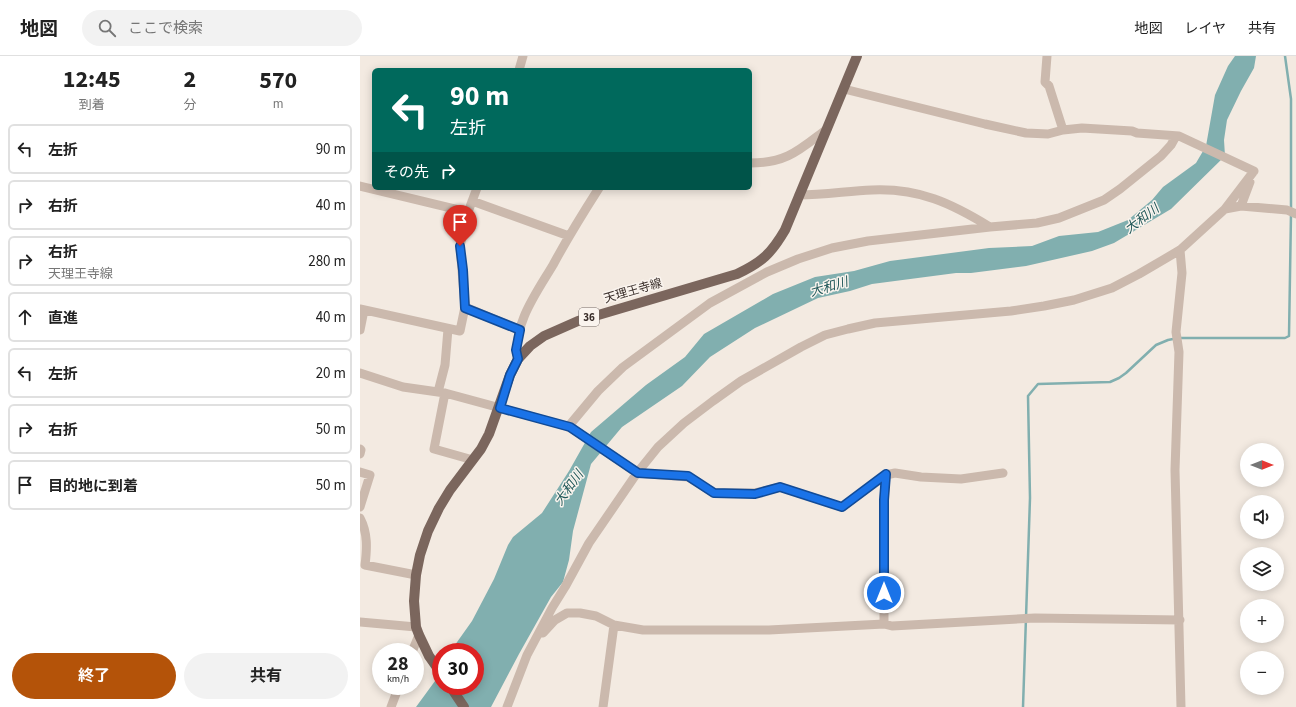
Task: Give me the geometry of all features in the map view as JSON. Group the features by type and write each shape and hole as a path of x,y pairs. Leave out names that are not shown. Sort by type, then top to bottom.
{"main road":[{"name":"天理王寺線","path":"432,660 418,631 414,601 416,575 420,555 428,531 450,490 473,460 489,434 500,408 510,375 518,359 530,346 544,336 578,321 737,274 755,265 768,256 785,230 857,56"},
{"path":"456,695 464,707"}],"street":[{"path":"519,68 524,56"},
{"path":"1047,56 1045,82 1049,86 1063,130"},
{"path":"844,90 1026,133 1048,134 1063,130 1082,128 1177,136 1252,170"},
{"path":"752,163 763,163 779,160 798,151 827,129"},
{"path":"569,427 598,391 622,367 710,303 767,272 798,258 860,242 1037,223 1059,218 1104,200 1120,189 1161,156 1177,136"},
{"path":"1241,206 1252,170"},
{"path":"507,707 527,655 552,608 589,543 636,472 658,447 684,423 713,401 742,381 776,361 826,335 875,323 1011,311 1044,306 1074,300 1112,288 1180,250 1225,209 1252,170"},
{"path":"360,186 372,189"},
{"path":"377,190 468,212"},
{"path":"360,330 362,310 460,331 465,308 460,246 468,212 476,190"},
{"path":"518,359 516,350 520,330 527,309 569,236 598,190"},
{"path":"799,195 819,195 874,190 900,191 921,194 943,201 990,227"},
{"path":"472,201 569,236"},
{"path":"1225,209 1241,206 1287,210 1296,214"},
{"path":"1180,250 1182,273 1176,332 1179,352 1175,470 1180,620 1181,707"},
{"path":"465,308 520,330"},
{"path":"448,329 434,449 473,460"},
{"path":"360,373 403,387 441,392 569,427 636,472 688,476 714,493 755,494 780,487 842,507 886,474 895,473 921,477 961,479 1004,473"},
{"path":"360,449 360,454"},
{"path":"360,472 370,474 360,507"},
{"path":"884,624 884,500 886,474"},
{"path":"360,518 366,535 367,549 365,565 416,575"},
{"path":"537,638 555,620 567,613 580,613 596,616 614,625 643,630 753,630 884,624 892,626 1035,618 1180,620"},
{"path":"360,622 418,631 415,643"},
{"path":"603,707 614,625"},
{"path":"391,707 396,695"}],"water":[{"name":"大和川","path":"1235,56 1256,56 1254,68 1227,120 1224,140 1225,156 1171,209 1114,243 1092,251 1026,266 872,284 850,291 818,298 755,328 710,357 682,386 622,427 591,464 573,531 569,560 563,582 551,597 491,707 416,707 432,685 432,695 484,695 484,643 456,643 472,621 494,579 508,545 513,537 542,513 569,471 591,432 646,385 685,357 704,334 773,294 815,277 854,271 890,261 989,248 1032,246 1059,236 1098,232 1128,220 1152,200 1163,187 1196,163 1206,146 1215,95 1228,66"}],"waterway":[{"path":"1285,56 1291,99 1291,209"},
{"path":"1023,707 1030,498 1028,396 1038,384 1110,382 1126,373 1156,345 1168,340 1178,338 1285,338 1289,336 1291,214"}],"route":[{"path":"460,246 465,308 520,330 516,350 518,359 510,375 500,408 570,427 638,473 688,476 714,493 755,494 780,487 842,507 886,474 884,500 884,593"}]}
